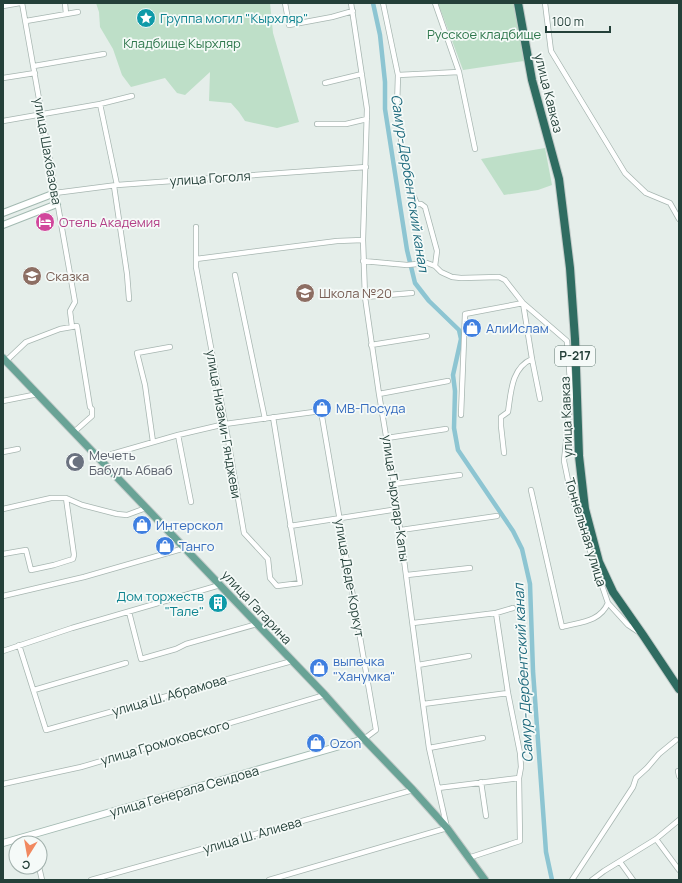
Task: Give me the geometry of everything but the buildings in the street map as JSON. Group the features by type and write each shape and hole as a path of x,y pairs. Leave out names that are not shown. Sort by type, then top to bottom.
{"highway":[{"name":"улица Кавказ","path":"518,3 532,80 559,179 570,268 575,339 579,456 585,510 600,562 613,592 679,689"}],"main road":[{"name":"улица Гагарина","path":"4,360 325,695 364,739 413,790 447,828 485,880"}],"street":[{"path":"3,6 21,3"},
{"name":"улица Шахбазова","path":"21,3 26,21 75,302 70,311 90,407 92,409 92,416 74,432"},
{"path":"65,3 66,14"},
{"path":"285,3 289,25 332,17 353,11"},
{"name":"улица Гырхлар-Капы","path":"351,3 367,109 363,240 365,297 378,394 387,438 401,530 422,704 429,748 447,828"},
{"path":"383,3 398,75 397,108 405,171 410,194 414,197 417,204 421,204 425,207 437,251 435,266"},
{"path":"435,3 459,72 475,150"},
{"path":"545,3 551,51 626,173 646,193 670,203 679,220"},
{"path":"26,21 78,12"},
{"path":"34,66 104,54"},
{"path":"398,75 459,72"},
{"path":"3,78 35,73"},
{"path":"325,83 362,74"},
{"path":"3,121 100,104 132,96"},
{"path":"100,104 115,185 130,300"},
{"path":"317,124 346,124 367,119"},
{"name":"улица Гоголя","path":"55,193 115,185 366,167"},
{"path":"3,213 55,193"},
{"path":"3,225 57,204"},
{"name":"улица Низами-Гянджеви","path":"196,227 196,267 198,281 244,533 268,559 270,578 277,586 300,583 290,526"},
{"path":"196,259 337,241 363,240"},
{"path":"363,260 407,265 427,263 435,266 441,272 452,277 499,277 510,285 523,303 563,336 575,339"},
{"path":"235,276 265,419"},
{"path":"365,297 412,293"},
{"path":"523,303 540,399"},
{"path":"461,415 465,314 523,303"},
{"path":"4,360 26,342 60,329 74,326"},
{"path":"371,345 427,336"},
{"name":"Тоннельная улица","path":"531,490 562,626 593,619 604,611 608,603 571,495 564,461 571,394 568,345 563,336"},
{"path":"153,442 145,385 137,353 170,347"},
{"path":"504,453 500,426 501,417 508,412 511,388 516,374 524,362 532,359"},
{"path":"378,394 448,381"},
{"path":"3,401 38,394"},
{"name":"улица Деде-Коркут","path":"273,417 321,411 376,730 364,739"},
{"path":"98,458 178,435 225,424 273,417 290,526 398,509"},
{"path":"387,438 446,429"},
{"path":"178,435 191,502"},
{"path":"3,452 18,449"},
{"path":"394,484 460,475"},
{"path":"3,508 51,498 66,498 82,506 117,514 127,515 146,508"},
{"path":"3,554 26,550 31,570 72,559 74,555 66,498"},
{"path":"401,530 498,516"},
{"path":"3,596 84,577 185,548"},
{"path":"407,575 470,568"},
{"path":"3,650 72,628 220,585"},
{"path":"608,603 628,624 643,635"},
{"path":"413,623 496,613 513,608"},
{"path":"129,612 141,659 176,649 186,644 257,624"},
{"path":"468,858 520,841 520,753 508,693 496,613"},
{"path":"19,645 34,690 126,663"},
{"path":"418,665 469,656"},
{"name":"улица Ш. Абрамова","path":"34,690 46,730 292,661"},
{"path":"422,704 508,693"},
{"name":"улица Громоковского","path":"3,784 81,767 325,695"},
{"path":"429,748 483,738"},
{"name":"улица Генерала Сеидова","path":"31,835 364,739"},
{"path":"572,880 633,787 636,778 659,754 676,740"},
{"path":"438,788 519,778"},
{"path":"481,782 486,816"},
{"name":"улица Ш. Алиева","path":"91,880 413,790"},
{"path":"592,880 656,839 679,820"},
{"path":"269,880 447,828"},
{"path":"656,839 679,870"},
{"path":"620,862 633,880"}],"green space":[{"name":"Кладбище Кырхляр","path":"96,3 270,3 273,33 299,122 277,128 245,121 231,103 209,101 210,72 185,95 177,93 165,78 131,87 122,75 113,49 100,27 99,12"},
{"name":"Русское кладбище","path":"438,3 514,3 524,61 463,70"},
{"path":"545,148 552,185 538,190 504,195 481,159"}],"waterway":[{"name":"Самур-Дербентский канал","path":"373,3 380,35 385,82 385,109 407,250 415,283 429,301 459,330 461,339 453,375 455,391 454,428 458,450 513,531 522,549 530,584 533,671 546,852 552,880"}],"place":[{"name":"Группа могил \"Кырхляр\"","path":"146,18"},
{"name":"Отель Академия","path":"45,222"},
{"name":"Сказка","path":"32,276"},
{"name":"Школа №20","path":"305,293"},
{"name":"АлиИслам","path":"472,328"},
{"name":"МВ-Посуда","path":"322,408"},
{"name":"Мечеть Бабуль Абваб","path":"75,462"},
{"name":"Интерскол","path":"142,525"},
{"name":"Танго","path":"165,546"},
{"name":"Дом торжеств \"Тале\"","path":"218,603"},
{"name":"выпечка \"Ханумка\"","path":"319,668"},
{"name":"Ozon","path":"316,743"}]}
